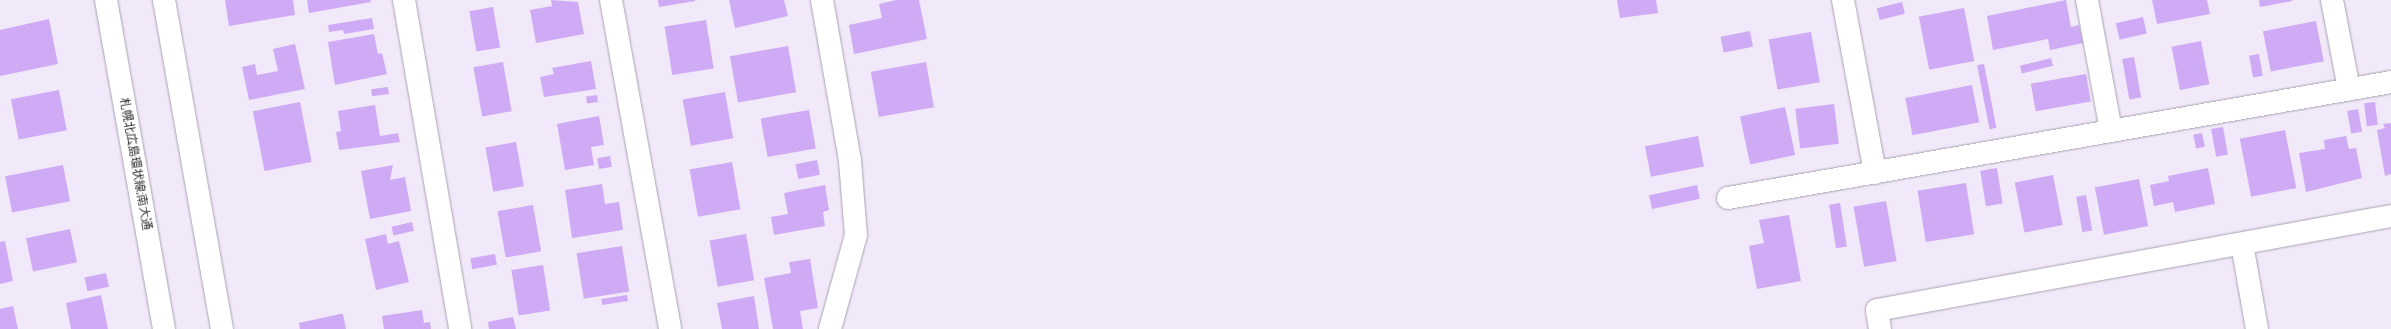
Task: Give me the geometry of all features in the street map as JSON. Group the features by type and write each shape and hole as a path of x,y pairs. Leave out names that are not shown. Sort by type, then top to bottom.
{"street":[{"name":"札幌北広島環状線;南大通","path":"106,0 164,329"},
{"path":"164,0 222,329"},
{"path":"404,0 460,329"},
{"path":"611,0 670,329"},
{"path":"822,0 850,161 856,235 830,329"},
{"path":"1843,0 1875,173"},
{"path":"2087,0 2111,131"},
{"path":"2332,0 2349,89"},
{"path":"1728,198 2391,82"},
{"path":"1880,329 1876,310 2391,216"},
{"path":"2242,244 2257,329"}],"building":[{"path":"225,0 293,0 295,15 229,26"},
{"path":"307,0 370,0 371,2 309,13"},
{"path":"551,0 578,2 584,34 536,43 530,10 552,6"},
{"path":"658,0 695,0 695,1 659,7"},
{"path":"729,0 784,0 788,16 735,28"},
{"path":"896,0 919,0 927,39 854,54 849,25 882,18 879,4"},
{"path":"1617,0 1656,0 1658,13 1620,18"},
{"path":"2066,0 2071,27 2079,25 2083,43 2050,50 2048,39 1993,50 1987,16"},
{"path":"2152,0 2207,0 2210,14 2157,24"},
{"path":"2259,0 2292,0 2292,1 2260,7"},
{"path":"1902,2 1905,14 1880,20 1877,8"},
{"path":"493,7 500,47 476,52 469,11"},
{"path":"1964,8 1974,61 1929,70 1919,17"},
{"path":"2143,17 2147,34 2120,40 2116,23"},
{"path":"372,18 374,29 344,34 343,30 329,32 328,25"},
{"path":"49,19 58,64 0,76 0,30"},
{"path":"706,20 714,68 672,75 665,27"},
{"path":"2316,21 2324,61 2271,72 2263,31"},
{"path":"1750,31 1753,47 1724,52 1721,37"},
{"path":"1811,32 1820,82 1778,90 1769,39"},
{"path":"374,34 378,54 382,53 387,74 335,85 328,42"},
{"path":"2201,41 2209,84 2180,90 2172,47"},
{"path":"295,44 305,89 249,100 242,67 255,64 257,75 278,71 273,49"},
{"path":"788,46 796,92 738,103 730,56"},
{"path":"2259,54 2263,76 2253,77 2249,56"},
{"path":"2134,57 2141,97 2129,99 2122,59"},
{"path":"2051,58 2053,66 2022,74 2020,66"},
{"path":"591,61 596,89 544,97 540,77 554,74 552,68"},
{"path":"503,62 512,111 482,116 473,67"},
{"path":"926,62 934,107 879,117 871,72"},
{"path":"1984,64 1996,128 1990,129 1977,65"},
{"path":"2086,74 2091,102 2036,111 2031,84"},
{"path":"1972,85 1979,122 1913,135 1905,98"},
{"path":"388,87 389,94 372,96 371,89"},
{"path":"59,90 67,130 19,140 11,99"},
{"path":"725,92 733,138 691,146 683,99"},
{"path":"597,95 598,102 587,103 586,97"},
{"path":"300,102 312,162 265,171 253,111"},
{"path":"2375,102 2378,125 2367,126 2364,103"},
{"path":"1834,104 1839,144 1800,148 1795,109"},
{"path":"375,105 380,136 398,133 400,142 339,150 336,132 341,131 338,111"},
{"path":"1785,107 1795,155 1750,164 1740,117"},
{"path":"2358,109 2362,132 2351,134 2347,111"},
{"path":"809,110 816,148 768,157 761,119"},
{"path":"599,116 604,145 591,147 594,165 565,170 557,124"},
{"path":"2391,123 2391,174 2385,176 2377,130 2385,128 2383,124"},
{"path":"2223,127 2228,155 2216,157 2211,129"},
{"path":"2285,130 2296,188 2251,197 2240,139"},
{"path":"2202,133 2205,147 2196,149 2193,135"},
{"path":"1698,136 1704,166 1651,177 1645,146"},
{"path":"2346,136 2349,149 2356,148 2362,178 2306,192 2299,153 2325,149 2324,140"},
{"path":"516,142 524,186 493,192 485,147"},
{"path":"610,156 612,167 599,169 597,158"},
{"path":"817,160 820,175 798,179 795,164"},
{"path":"732,162 740,209 698,217 690,169"},
{"path":"63,165 70,201 12,213 5,176"},
{"path":"393,165 390,180 405,177 411,211 370,219 361,171"},
{"path":"1997,168 2003,204 1986,206 1980,171"},
{"path":"2208,168 2215,204 2175,212 2173,202 2154,206 2150,185 2169,181 2168,176"},
{"path":"2053,175 2063,225 2024,233 2015,182"},
{"path":"2139,179 2148,226 2104,235 2095,188"},
{"path":"1966,183 1974,234 1926,242 1918,191"},
{"path":"602,184 605,204 619,202 623,230 572,238 565,190"},
{"path":"825,185 829,210 823,212 825,226 774,235 771,217 788,214 784,193"},
{"path":"1697,185 1700,199 1652,209 1649,195"},
{"path":"2086,195 2092,230 2082,232 2076,197"},
{"path":"1886,201 1897,261 1864,267 1854,207"},
{"path":"1840,203 1847,246 1836,248 1829,205"},
{"path":"533,205 541,251 506,258 498,211"},
{"path":"1789,215 1801,281 1757,289 1749,246 1764,243 1759,220"},
{"path":"412,222 414,231 394,235 392,227"},
{"path":"70,229 77,262 33,272 26,238"},
{"path":"386,234 388,244 399,241 409,282 376,290 365,239"},
{"path":"746,234 754,280 718,287 710,240"},
{"path":"5,241 13,281 0,284 0,242"},
{"path":"622,246 629,291 584,299 577,253"},
{"path":"495,254 497,265 472,269 470,258"},
{"path":"810,259 818,308 800,311 803,329 773,329 764,278 791,273 789,262"},
{"path":"543,265 550,310 519,315 511,270"},
{"path":"106,273 109,287 87,291 84,278"},
{"path":"101,295 108,329 71,329 66,303"},
{"path":"627,295 628,301 602,305 601,299"},
{"path":"754,296 759,329 722,329 717,303"},
{"path":"13,306 18,329 0,329 0,309"},
{"path":"422,310 424,323 430,322 431,329 384,329 382,316"},
{"path":"343,314 346,329 300,329 299,323"},
{"path":"513,317 516,329 489,329 488,322"}]}
